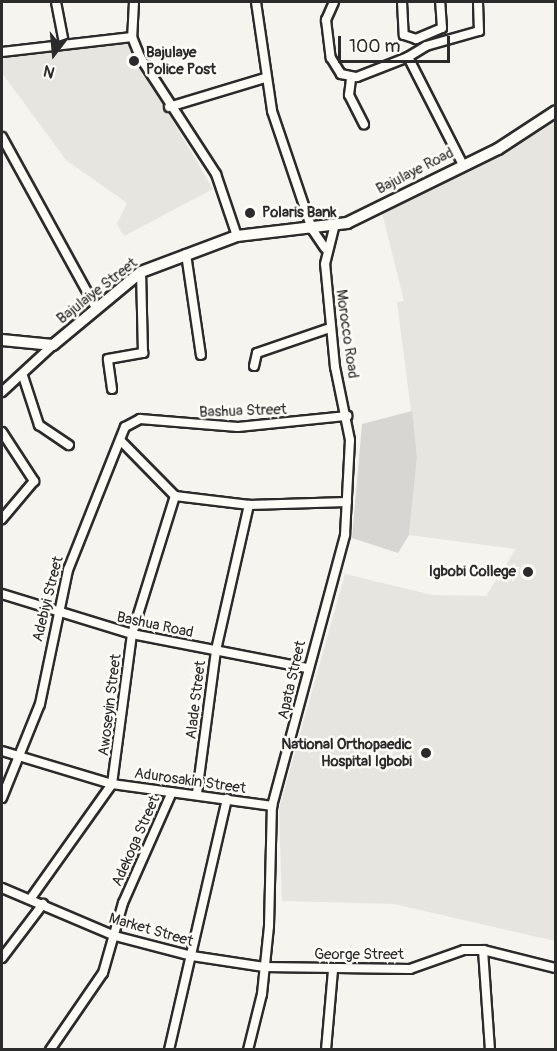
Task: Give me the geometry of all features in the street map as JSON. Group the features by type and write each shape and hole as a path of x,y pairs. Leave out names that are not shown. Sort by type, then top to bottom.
{"street":[{"path":"56,2 64,43"},
{"path":"135,2 132,37 169,107 216,174 237,236"},
{"path":"256,2 265,78 280,140 312,229 325,248"},
{"path":"334,2 326,20 331,58 351,79"},
{"path":"402,2 404,35 416,39 442,28 440,2"},
{"path":"351,79 408,57 426,46 478,31 477,2"},
{"path":"2,52 64,43 132,37"},
{"path":"408,57 462,163"},
{"path":"169,107 265,78"},
{"path":"351,79 349,95 364,124"},
{"name":"Bajulaye Road","path":"279,230 334,226 462,163 498,149 555,111"},
{"path":"2,137 96,309"},
{"name":"Morocco Road","path":"334,226 325,248 330,328 348,420"},
{"name":"Bajulaiye Street","path":"2,340 53,345 141,272 237,236 279,230"},
{"path":"186,254 201,355"},
{"path":"112,389 108,359 143,353 141,272"},
{"path":"254,366 257,353 330,328"},
{"path":"2,392 23,376 53,345"},
{"path":"23,376 39,425 69,445"},
{"name":"Bashua Street","path":"140,419 229,427 348,420"},
{"name":"Adebiyi Street","path":"2,798 40,704 55,614 83,524 125,426 140,419"},
{"name":"Apata Street","path":"248,1050 264,967 272,806 307,668 339,568 347,502 348,420"},
{"path":"2,432 34,483 2,519"},
{"path":"120,441 176,496 249,505 347,502"},
{"name":"Awoseyin Street","path":"31,898 112,784 132,634 176,496"},
{"name":"Alade Street","path":"197,794 216,650 249,505"},
{"name":"Bashua Road","path":"2,594 55,614 132,634 307,668"},
{"name":"Adurosakin Street","path":"2,751 112,784 272,806"},
{"name":"Adekoga Street","path":"50,1050 90,997 115,936 123,903 172,792"},
{"path":"169,1050 227,799"},
{"name":"Market Street","path":"2,888 31,898 115,936 192,956 264,967"},
{"path":"2,958 43,904"},
{"name":"George Street","path":"264,967 333,970 410,969 464,950 483,950 555,968"},
{"path":"483,950 490,1050"},
{"path":"326,1050 333,970"}],"shaded area":[{"path":"126,41 213,189 124,236 117,224 127,203 66,160 2,73 2,57"},
{"path":"555,122 555,941 394,904 282,901 279,809 345,574 432,595 486,596 516,549 409,535 417,457 397,302 404,301 380,205 503,154"},
{"path":"412,411 417,457 409,535 398,553 352,538 362,424"}],"place":[{"name":"Bajulaye Police Post","path":"134,61"},
{"name":"Polaris Bank","path":"250,213"},
{"name":"Igbobi College","path":"528,572"},
{"name":"National Orthopaedic Hospital Igbobi","path":"426,753"}]}
